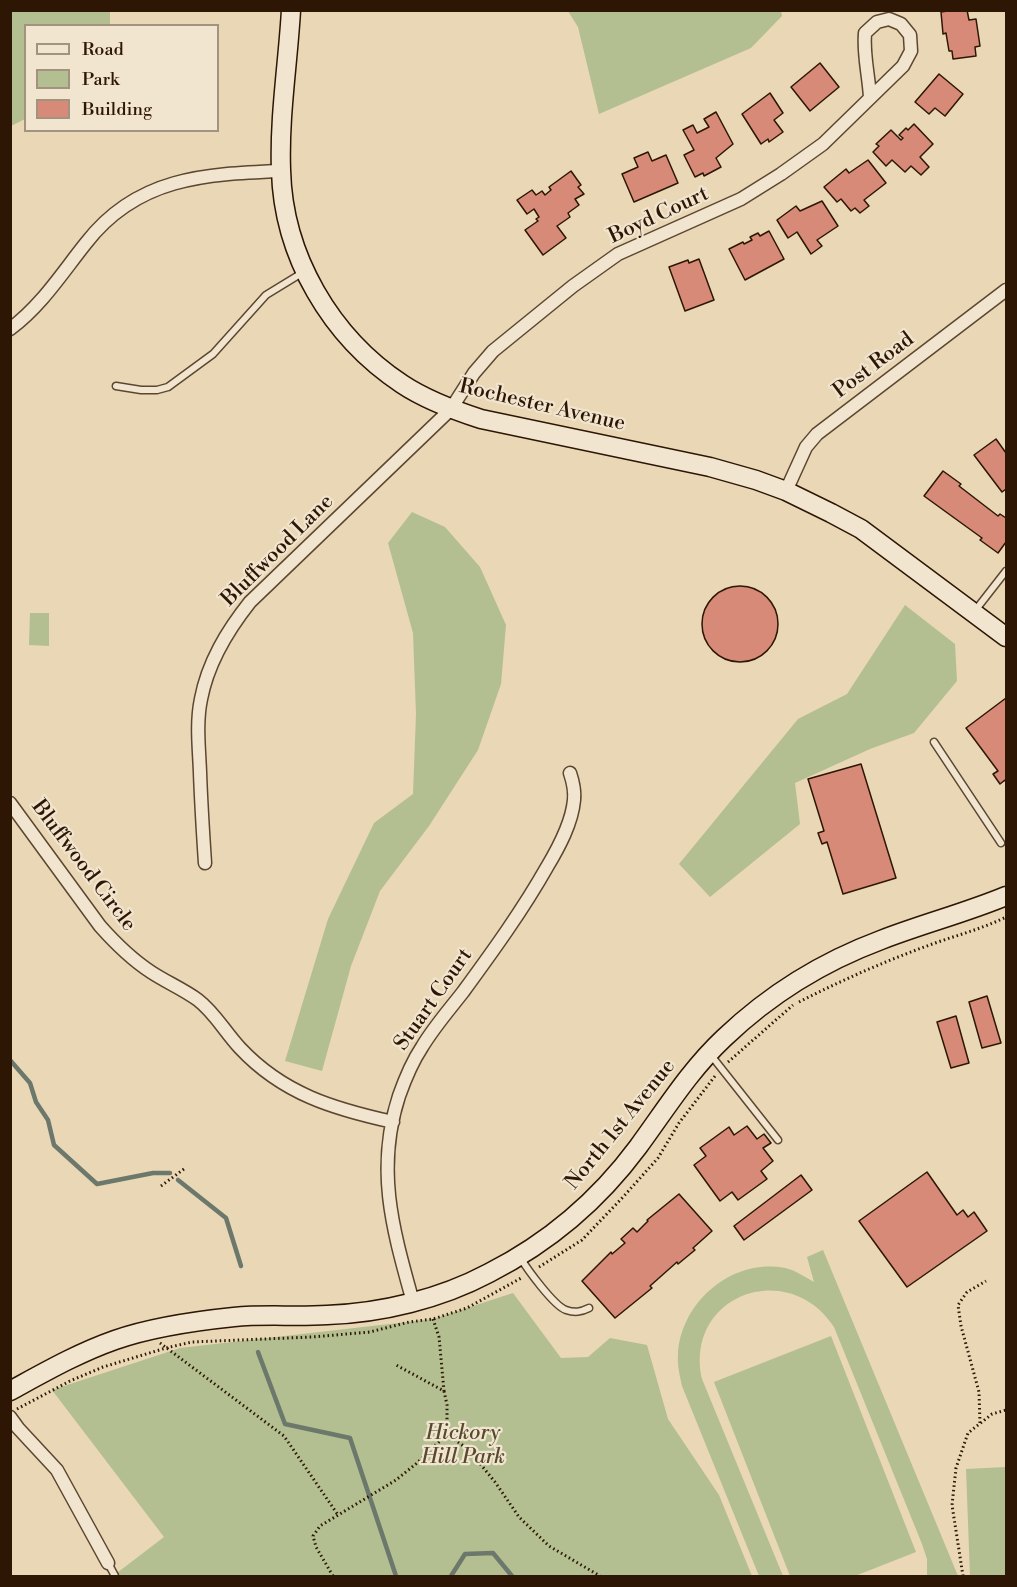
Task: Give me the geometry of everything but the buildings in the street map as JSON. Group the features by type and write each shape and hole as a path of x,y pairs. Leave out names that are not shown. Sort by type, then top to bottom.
{"main road":[{"name":"Rochester Avenue","path":"291,10 281,171 285,207 291,234 305,271 325,308 360,350 403,384 451,409 481,419 710,467 786,491 861,529 1006,637"},
{"name":"North 1st Avenue","path":"10,1390 68,1359 117,1339 175,1325 234,1317 327,1315 370,1311 447,1292 485,1275 520,1257 552,1236 580,1212 611,1181 669,1102 709,1053 760,1006 799,979 836,959 884,939 958,915 1006,896"}],"street":[{"name":"Boyd Court","path":"451,409 474,373 493,351 573,286 618,254 720,210 782,174 823,144 870,99 903,66 911,51 910,35 901,24 889,19 877,22 865,33 864,50 869,76 870,99"},
{"path":"10,329 44,298 87,240 121,209 143,195 192,177 218,173 281,171"},
{"name":"Post Road","path":"786,491 807,447 818,434 1006,290"},
{"name":"Bluffwood Lane","path":"205,863 198,726 201,699 208,672 219,647 250,602 451,409"},
{"name":"Stuart Court","path":"413,1302 394,1233 387,1182 389,1147 399,1098 408,1071 422,1046 509,930 557,850 569,821 574,801 574,786 570,773"},
{"name":"Bluffwood Circle","path":"10,803 100,926 116,944 153,974 180,987 199,1001 241,1049 264,1070 289,1087 316,1101 393,1122"},
{"path":"10,1414 18,1428 57,1470 108,1563"}],"lane":[{"path":"116,386 141,390 168,387 213,354 238,329 266,295 305,271"},
{"path":"974,612 1006,571"},
{"path":"934,742 1000,843"},
{"path":"709,1053 778,1140"},
{"path":"520,1257 530,1273 563,1310 578,1313 589,1308"},
{"path":"108,1563 115,1576"}],"path":[{"path":"10,1414 70,1381 103,1367 166,1348 192,1342 312,1338 370,1332 409,1322 433,1319 467,1308 530,1273 582,1240 658,1158 679,1123 734,1055 796,1003 847,977 939,941 985,928 1006,917"},
{"path":"161,1186 184,1169"},
{"path":"980,1424 979,1392 961,1326 958,1305 968,1292 986,1281"},
{"path":"333,1576 316,1547 314,1536 320,1526 396,1480 447,1434 447,1406 439,1338 433,1319"},
{"path":"147,1332 284,1436 338,1515"},
{"path":"396,1365 444,1390"},
{"path":"963,1576 952,1505 956,1468 968,1433 992,1414 1006,1410"},
{"path":"447,1434 469,1450 519,1516 549,1546 600,1576"}],"green space":[{"path":"11,10 110,11 110,24 24,24 24,120 11,126"},
{"path":"781,10 782,16 751,48 599,114 578,27 568,11"},
{"path":"412,512 445,527 480,567 506,625 501,684 478,750 429,826 380,891 351,966 322,1071 285,1061 328,919 374,823 413,794 416,714 413,633 388,543"},
{"path":"905,605 955,644 957,681 914,733 870,749 795,783 800,824 710,897 679,864 798,719 847,694"},
{"path":"30,613 49,613 49,646 29,645"},
{"path":"823,1250 958,1576 927,1576 927,1559 922,1544 834,1327 814,1306 791,1294 767,1291 744,1295 724,1307 709,1326 701,1350 702,1379 783,1576 759,1576 682,1386 678,1358 681,1335 699,1301 729,1277 746,1270 765,1267 785,1268 814,1282 807,1257"},
{"name":"Hickory Hill Park","path":"513,1293 561,1358 588,1357 610,1338 647,1345 668,1419 719,1495 752,1576 113,1576 164,1537 52,1390 180,1348 433,1319"},
{"path":"831,1336 916,1552 855,1576 790,1576 714,1382"},
{"path":"1006,1467 1006,1576 970,1576 966,1469"}],"waterway":[{"path":"10,1060 30,1083 36,1102 48,1120 54,1145 97,1184 153,1173 170,1173"},
{"path":"178,1180 226,1218 241,1266"},
{"path":"258,1352 285,1424 350,1438 396,1576"},
{"path":"451,1576 465,1554 493,1553 512,1576"}]}
